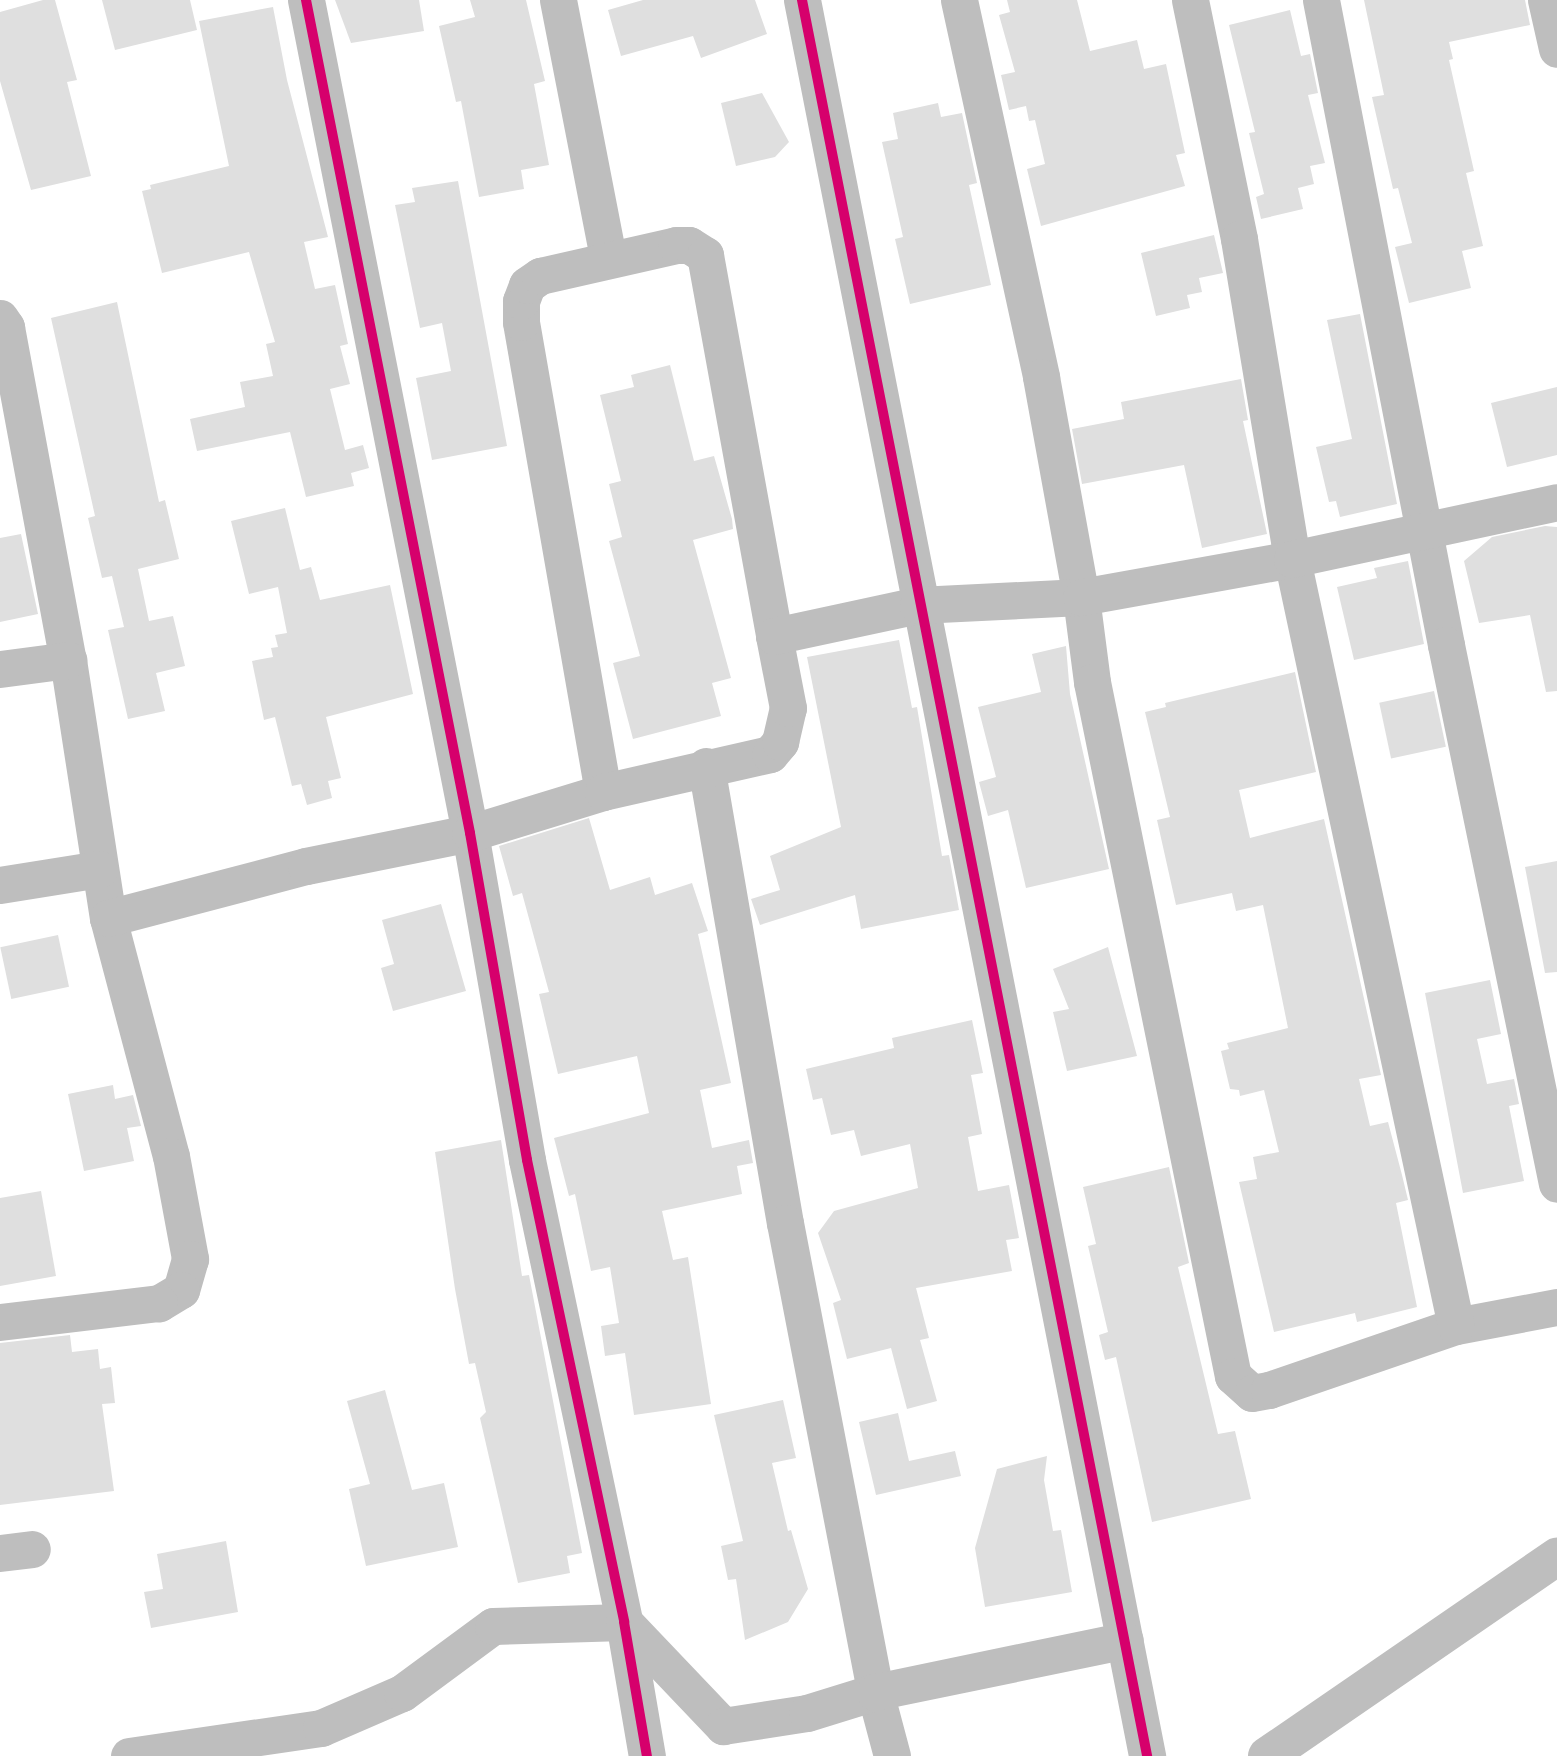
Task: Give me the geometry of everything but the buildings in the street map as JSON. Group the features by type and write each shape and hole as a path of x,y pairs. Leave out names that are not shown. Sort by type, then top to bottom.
{"street":[{"path":"306,0 470,833 527,1160 624,1622 647,1756"},
{"path":"558,0 608,258"},
{"path":"802,0 918,605 1147,1756"},
{"path":"959,0 1041,377 1081,597 1092,682 1233,1376 1252,1393 1269,1390 1456,1326 1557,1307"},
{"path":"1190,0 1239,239 1292,559 1456,1326"},
{"path":"1321,0 1557,1184"},
{"path":"1546,0 1557,49"},
{"path":"108,918 306,866 470,833 603,792 706,766 770,754 780,742 788,708 705,255 689,245 608,258 540,276 527,285 521,301 603,792"},
{"path":"0,318 6,327 12,432 68,660 108,918 170,1156 190,1259 187,1279 172,1297 152,1305 0,1322"},
{"path":"774,636 918,605 1081,597 1292,559 1426,528 1557,502"},
{"path":"0,669 68,660"},
{"path":"706,766 785,1223 875,1692 892,1756"},
{"path":"0,885 100,869"},
{"path":"1267,1756 1557,1557"},
{"path":"129,1756 321,1728 402,1693 492,1626 624,1622 723,1726 807,1713 875,1692 1125,1640"}],"cycle path":[{"path":"306,0 470,833 527,1160 624,1622 647,1756"},
{"path":"802,0 1147,1756"}]}
